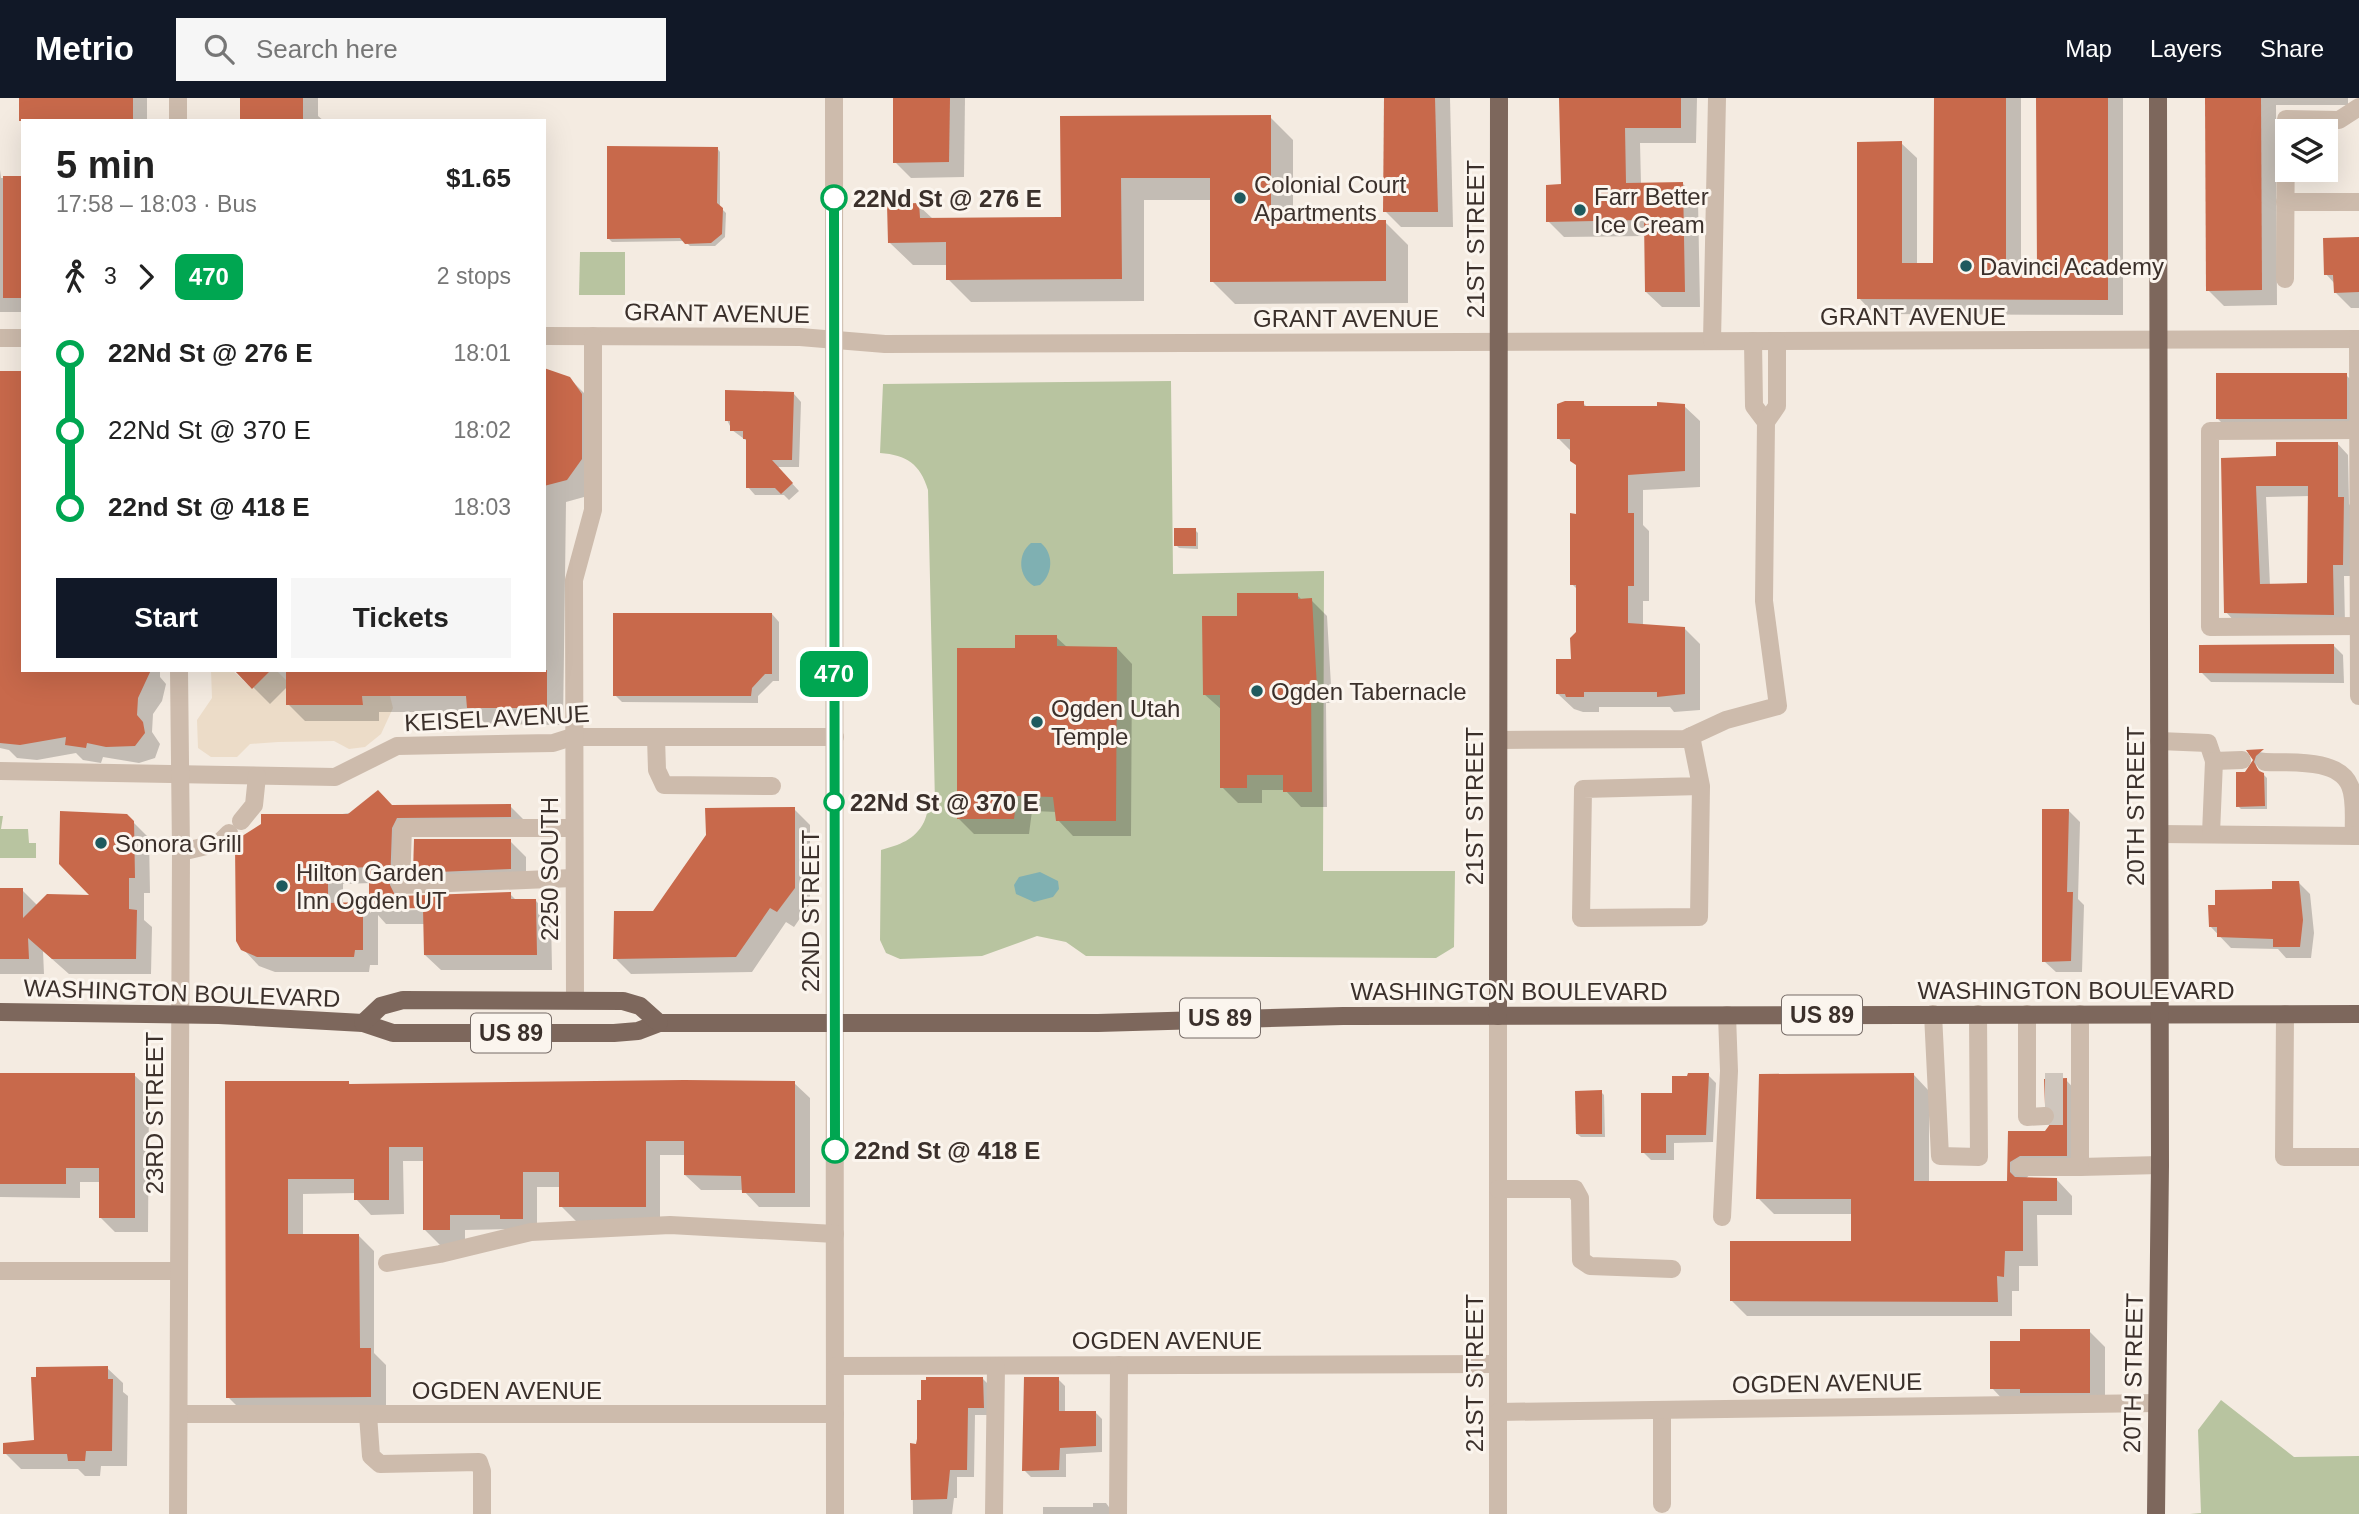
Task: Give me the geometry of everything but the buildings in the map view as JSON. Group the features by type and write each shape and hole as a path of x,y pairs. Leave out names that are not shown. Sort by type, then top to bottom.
{"main road":[{"name":"21ST STREET","path":"1498,1016 1500,98"},
{"name":"20TH STREET","path":"2156,1514 2160,1165 2158,98"},
{"name":"WASHINGTON BOULEVARD","path":"363,1023 381,1006 402,1000 575,1000 632,1003 648,1011 659,1023"},
{"name":"WASHINGTON BOULEVARD","path":"0,1012 219,1015 363,1023 393,1033 626,1033 659,1023 1098,1023 1265,1017 2359,1014"}],"street":[{"path":"178,98 178,119"},
{"name":"22ND STREET","path":"834,98 835,1514"},
{"path":"1712,341 1717,98"},
{"path":"2285,279 2286,119 2339,120 2357,104"},
{"path":"2285,202 2359,202"},
{"name":"GRANT AVENUE","path":"546,336 790,337 876,344 2358,340"},
{"name":"2250 SOUTH","path":"575,1000 572,737 574,580 594,497 593,336"},
{"path":"0,338 21,338"},
{"path":"2358,340 2359,696"},
{"path":"1753,341 1754,406 1766,422"},
{"path":"1499,740 1685,738 1726,720 1778,706 1764,601 1766,422 1777,406 1777,341"},
{"path":"2358,430 2210,430 2210,626 2358,626"},
{"name":"23RD STREET","path":"178,1514 181,852 179,672"},
{"path":"1691,736 1701,786 1699,917 1581,918 1583,789 1701,786"},
{"name":"KEISEL AVENUE","path":"0,771 335,777 397,746 553,743 572,737 835,737"},
{"path":"656,737 657,770 664,785 772,786"},
{"path":"2159,741 2208,743 2214,761 2211,834"},
{"path":"2214,761 2242,760"},
{"path":"2160,834 2356,836 2352,789 2345,775 2325,766 2265,762"},
{"path":"181,852 219,843 235,827 254,805 257,776"},
{"path":"573,828 403,828 401,885 573,878"},
{"path":"1933,1014 1940,1156 1979,1157 1978,1014"},
{"path":"2027,1014 2038,1096"},
{"path":"2080,1014 2073,1099 2080,1167"},
{"path":"2285,1014 2284,1157 2359,1157"},
{"path":"1722,1217 1729,1071 1727,1015"},
{"name":"21ST STREET","path":"1498,1016 1498,1514"},
{"path":"2020,1167 2160,1165"},
{"path":"1498,1189 1575,1189 1580,1198 1581,1260 1590,1266 1672,1269"},
{"path":"387,1263 440,1254 531,1232 670,1225 835,1234"},
{"path":"0,1271 178,1271"},
{"name":"OGDEN AVENUE","path":"836,1366 1498,1364"},
{"path":"1118,1514 1119,1365"},
{"path":"994,1514 996,1366"},
{"name":"OGDEN AVENUE","path":"1498,1412 2156,1403"},
{"path":"1662,1410 1662,1504"},
{"name":"OGDEN AVENUE","path":"178,1414 835,1414"},
{"path":"368,1415 371,1456 380,1464 480,1462 482,1514"}],"green space":[{"path":"580,252 625,252 625,295 579,295"},
{"path":"1171,381 1173,574 1324,571 1323,871 1455,871 1454,947 1436,958 1086,956 1066,942 1037,936 982,956 900,959 886,953 880,940 881,850 900,844 916,833 935,803 928,490 921,474 911,463 898,456 880,453 883,384"},
{"path":"0,816 3,816 1,829 28,829 29,843 36,843 36,858 0,858"},
{"path":"2221,1400 2294,1457 2359,1456 2359,1514 2190,1514 2201,1513 2198,1430"}],"shaded area":[{"path":"211,672 234,672 252,689 269,672 278,672 286,680 363,704 362,696 390,696 393,708 381,734 365,747 349,749 334,741 278,742 250,744 237,757 211,757 198,748 197,720 212,698"}],"water":[{"path":"1031,543 1041,543 1050,558 1047,575 1040,585 1034,586 1025,577 1021,565 1023,553"},
{"path":"1040,872 1058,881 1059,889 1053,897 1034,902 1016,894 1014,885 1019,877"}],"tunnel":[{"path":"2045,1082 2067,1082"},
{"path":"2045,1099 2067,1099"},
{"path":"2045,1116 2067,1116"}],"bus line":[{"name":"470","path":"834,198 835,1150"}],"place":[{"name":"22Nd St @ 276 E","path":"834,198"},
{"name":"Colonial Court Apartments","path":"1240,198"},
{"name":"Farr Better Ice Cream","path":"1580,210"},
{"name":"Davinci Academy","path":"1966,266"},
{"name":"Ogden Tabernacle","path":"1257,691"},
{"name":"Ogden Utah Temple","path":"1037,722"},
{"name":"22Nd St @ 370 E","path":"834,802"},
{"name":"Sonora Grill","path":"101,843"},
{"name":"Hilton Garden Inn Ogden UT","path":"282,886"},
{"name":"22nd St @ 418 E","path":"835,1150"}]}
